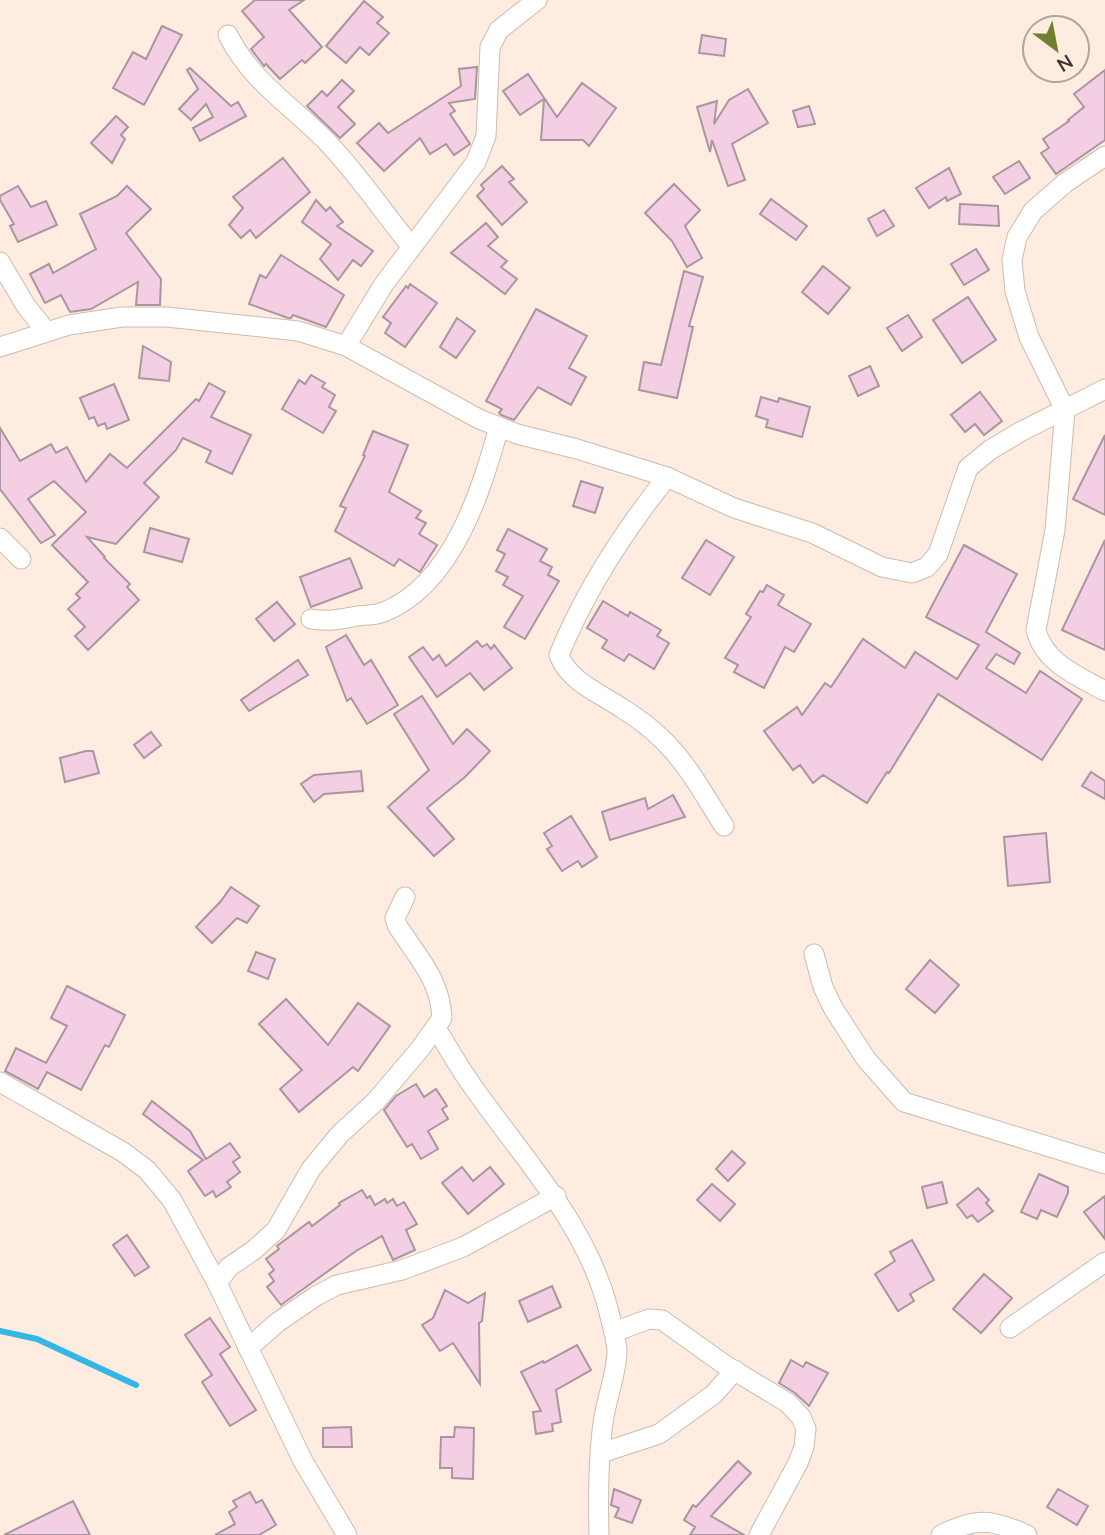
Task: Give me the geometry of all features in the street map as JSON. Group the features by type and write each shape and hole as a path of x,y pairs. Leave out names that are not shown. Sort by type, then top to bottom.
{"street":[{"path":"346,346 367,308 476,162 486,136 490,47 499,30 537,0"},
{"path":"228,35 237,54 256,78 330,145 411,246"},
{"path":"1105,156 1065,183 1033,211 1017,237 1012,260 1015,291 1029,337 1065,410 1055,530 1036,631 1040,645 1060,666 1105,691"},
{"path":"0,262 26,306 46,331"},
{"path":"0,347 88,320 122,317 167,317 298,331 346,346 448,403 499,427 667,477 734,508 812,533 882,567 912,573 927,567 939,554 968,468 990,450 1105,389"},
{"path":"311,619 328,622 383,613 416,592 432,575 469,519 499,427"},
{"path":"667,477 595,582 559,655 563,667 575,678 624,709 667,744 724,826"},
{"path":"0,538 21,559"},
{"path":"218,1283 229,1267 254,1250 276,1230 311,1169 340,1134 374,1102 442,1018 437,990 427,967 405,938 395,918 405,897"},
{"path":"814,954 823,987 833,1009 866,1059 904,1102 1105,1164"},
{"path":"436,1028 476,1092 556,1196 583,1243 603,1289 617,1349 616,1367 605,1414 598,1482 599,1535"},
{"path":"0,1082 102,1138 147,1170 172,1200 218,1283 303,1461 347,1535"},
{"path":"248,1348 278,1322 337,1285 402,1270 463,1247 556,1196"},
{"path":"1010,1328 1105,1262"},
{"path":"614,1332 649,1319 662,1320 788,1403 801,1417 806,1429 804,1447 759,1535"},
{"path":"601,1453 659,1434 714,1394 735,1370"},
{"path":"941,1535 963,1523 1000,1522 1027,1535"}],"building":[{"path":"255,0 304,0 289,10 322,47 305,63 302,60 280,79 266,64 264,66 251,49 264,37 242,11"},
{"path":"364,1 383,17 377,23 389,33 369,55 360,47 346,63 326,46"},
{"path":"162,26 182,35 144,105 113,88 133,52 146,59"},
{"path":"702,35 726,39 724,56 699,53"},
{"path":"477,67 475,99 449,103 455,111 450,114 470,144 454,155 446,144 430,154 420,138 384,171 357,143 379,123 388,133 461,86 459,69"},
{"path":"190,68 231,106 238,102 246,116 200,141 193,128 213,117 206,104 191,120 179,109 198,89 187,70"},
{"path":"1105,70 1105,140 1056,174 1041,153 1049,148 1043,139 1084,107 1074,94 1091,84 1091,81"},
{"path":"528,74 557,117 582,83 616,108 589,146 583,140 541,140 544,99 520,115 503,91"},
{"path":"342,80 354,91 338,107 355,124 340,138 307,106 322,91 327,96"},
{"path":"748,89 768,123 732,144 745,180 728,186 712,140 710,152 697,107 717,101 714,124 729,100"},
{"path":"809,106 815,124 798,127 793,111"},
{"path":"116,116 128,127 121,135 125,139 112,163 91,143"},
{"path":"283,158 310,192 256,238 250,230 241,238 229,225 243,208 233,197"},
{"path":"1019,161 1030,178 1005,194 993,177"},
{"path":"502,166 514,179 509,182 527,202 502,225 477,196 484,189 481,185"},
{"path":"949,168 961,194 947,201 946,197 929,208 916,188"},
{"path":"674,184 700,210 685,226 702,258 687,267 672,241 645,213"},
{"path":"18,186 31,207 46,201 57,225 18,242 10,226 14,224 0,196"},
{"path":"127,186 151,209 126,233 161,279 160,305 136,305 138,282 91,309 70,312 61,295 45,303 30,274 49,264 53,273 96,249 80,214 117,196"},
{"path":"771,199 807,226 796,240 760,214"},
{"path":"316,200 326,211 330,207 343,222 337,226 373,251 361,266 353,260 338,280 320,259 331,244 302,222"},
{"path":"960,204 998,206 999,226 959,224"},
{"path":"884,210 894,226 877,236 868,219"},
{"path":"486,223 498,237 488,246 507,261 501,267 517,279 505,294 451,253"},
{"path":"976,249 989,270 964,285 951,264"},
{"path":"281,255 344,295 326,327 293,315 288,318 249,304 260,275 266,278"},
{"path":"823,266 850,288 828,314 802,292"},
{"path":"684,271 703,277 689,326 693,327 677,398 639,390 644,362 661,365"},
{"path":"410,284 437,303 405,347 385,333 391,323 383,317"},
{"path":"968,297 996,340 962,363 933,320"},
{"path":"536,309 587,336 569,368 586,377 571,405 538,387 514,420 501,415 499,413 502,409 486,401"},
{"path":"908,315 922,337 902,351 887,328"},
{"path":"457,318 475,331 456,358 440,347"},
{"path":"143,346 171,362 169,381 139,378"},
{"path":"870,366 879,386 858,396 849,376"},
{"path":"311,375 325,383 322,387 335,395 329,407 336,411 323,433 282,409 299,380 305,384"},
{"path":"209,383 225,392 211,417 251,435 232,474 206,462 211,451 183,438 176,450 144,483 159,497 116,544 87,537 130,584 127,587 139,600 88,650 75,636 85,627 68,609 80,598 76,594 88,582 52,545 86,512 54,481 28,499 55,535 41,543 0,489 0,428 20,461 51,444 56,453 67,447 86,482 110,454 127,468 196,399 199,401"},
{"path":"114,384 129,420 107,429 105,423 98,426 94,417 89,419 80,398"},
{"path":"980,392 1002,421 984,435 975,424 965,432 951,415"},
{"path":"761,397 778,402 779,398 810,407 802,437 766,427 768,420 756,416"},
{"path":"373,431 408,445 389,492 421,511 416,518 426,523 419,534 437,545 420,572 399,559 394,566 335,531 346,508 340,506 365,456 363,455"},
{"path":"1105,435 1105,515 1073,499"},
{"path":"581,481 603,488 595,513 573,506"},
{"path":"150,528 189,539 182,562 144,552"},
{"path":"508,529 547,549 540,561 552,567 548,575 559,581 525,639 504,627 523,596 503,585 508,577 496,571 505,554 497,550"},
{"path":"706,540 734,557 710,595 682,578"},
{"path":"1105,540 1105,650 1062,630"},
{"path":"964,545 1017,574 986,632 1020,653 1014,664 996,654 986,668 1026,693 1040,671 1082,699 1042,760 938,694 867,803 823,775 813,783 800,765 793,770 764,731 797,707 802,715 825,683 831,687 863,639 905,668 915,652 957,679 979,645 926,617"},
{"path":"350,558 362,588 311,607 300,577"},
{"path":"767,585 784,595 778,605 811,624 794,652 785,647 764,688 734,672 738,665 725,658 751,617 746,614 760,591 763,592"},
{"path":"603,601 628,616 630,612 661,630 657,636 669,643 654,669 629,654 624,661 602,648 607,640 587,628"},
{"path":"277,602 295,624 274,641 256,619"},
{"path":"346,635 364,665 371,660 398,705 367,724 351,698 347,701 326,647"},
{"path":"477,641 482,647 487,644 491,649 494,645 512,668 484,690 470,673 437,697 409,657 423,647 433,660 439,655 446,666"},
{"path":"298,660 308,675 249,711 241,700"},
{"path":"422,696 453,744 467,729 490,751 465,777 427,808 454,839 434,856 388,807 429,770 394,714"},
{"path":"151,732 161,745 144,758 134,745"},
{"path":"93,751 99,773 65,782 60,758"},
{"path":"361,771 363,791 324,794 314,802 301,784 314,775"},
{"path":"1091,772 1105,781 1105,799 1082,786"},
{"path":"673,795 685,817 610,840 602,812 645,798 648,809"},
{"path":"571,816 597,857 582,867 578,861 562,871 547,849 552,846 544,833"},
{"path":"1046,833 1050,882 1008,886 1004,837"},
{"path":"231,887 259,906 247,923 237,918 212,943 196,927"},
{"path":"256,952 275,959 268,979 248,971"},
{"path":"930,960 959,985 935,1013 906,989"},
{"path":"67,986 125,1015 109,1047 105,1045 81,1090 47,1072 38,1089 5,1071 16,1048 46,1063 67,1026 51,1018"},
{"path":"286,999 328,1045 358,1003 390,1026 358,1071 353,1067 299,1112 280,1089 302,1070 259,1024"},
{"path":"416,1084 424,1097 436,1089 447,1106 442,1109 448,1119 428,1131 438,1149 421,1159 412,1144 407,1147 384,1110 396,1096"},
{"path":"152,1101 190,1131 206,1159 230,1143 240,1157 233,1162 240,1172 227,1182 231,1187 216,1197 213,1191 205,1196 188,1171 203,1160 143,1114"},
{"path":"732,1151 745,1163 728,1181 716,1169"},
{"path":"462,1167 473,1181 490,1167 504,1184 468,1214 442,1183"},
{"path":"1039,1174 1068,1187 1057,1217 1041,1210 1037,1219 1021,1212"},
{"path":"942,1182 947,1203 927,1208 922,1187"},
{"path":"712,1184 735,1204 720,1221 697,1200"},
{"path":"978,1188 989,1200 986,1203 993,1211 978,1222 972,1215 967,1218 957,1205"},
{"path":"362,1190 367,1198 370,1196 375,1205 385,1199 387,1203 393,1199 397,1206 404,1202 417,1224 406,1230 415,1250 393,1260 382,1236 356,1251 281,1305 267,1287 274,1281 269,1274 274,1270 266,1259 279,1249 277,1246 309,1222 312,1226 340,1205 339,1203"},
{"path":"1105,1196 1105,1239 1084,1212"},
{"path":"127,1235 149,1267 135,1276 113,1245"},
{"path":"912,1240 934,1280 910,1294 914,1301 898,1311 875,1274 895,1261 890,1252"},
{"path":"984,1274 1012,1298 981,1333 953,1309"},
{"path":"552,1286 561,1307 528,1322 519,1301"},
{"path":"445,1290 468,1303 485,1293 482,1321 479,1323 480,1384 453,1343 440,1351 422,1325 433,1318"},
{"path":"210,1318 230,1347 220,1354 256,1410 230,1426 202,1382 212,1375 185,1335"},
{"path":"577,1345 591,1370 556,1390 561,1422 552,1424 553,1431 536,1434 533,1412 541,1411 521,1372"},
{"path":"791,1360 803,1367 806,1362 828,1373 809,1406 779,1383"},
{"path":"351,1427 352,1447 323,1447 323,1428"},
{"path":"455,1427 474,1428 473,1479 452,1478 452,1468 440,1468 441,1437 454,1437"},
{"path":"738,1461 751,1473 711,1516 744,1535 690,1535 695,1527 684,1520 693,1505 696,1507"},
{"path":"614,1489 641,1500 632,1523 615,1517 619,1508 611,1505"},
{"path":"1058,1489 1088,1506 1077,1525 1047,1507"},
{"path":"250,1492 256,1503 262,1500 276,1525 259,1535 215,1535 235,1524 229,1512 237,1507 233,1501"},
{"path":"73,1501 90,1535 4,1535"}],"waterway":[{"path":"0,1331 37,1339 136,1385"}]}
